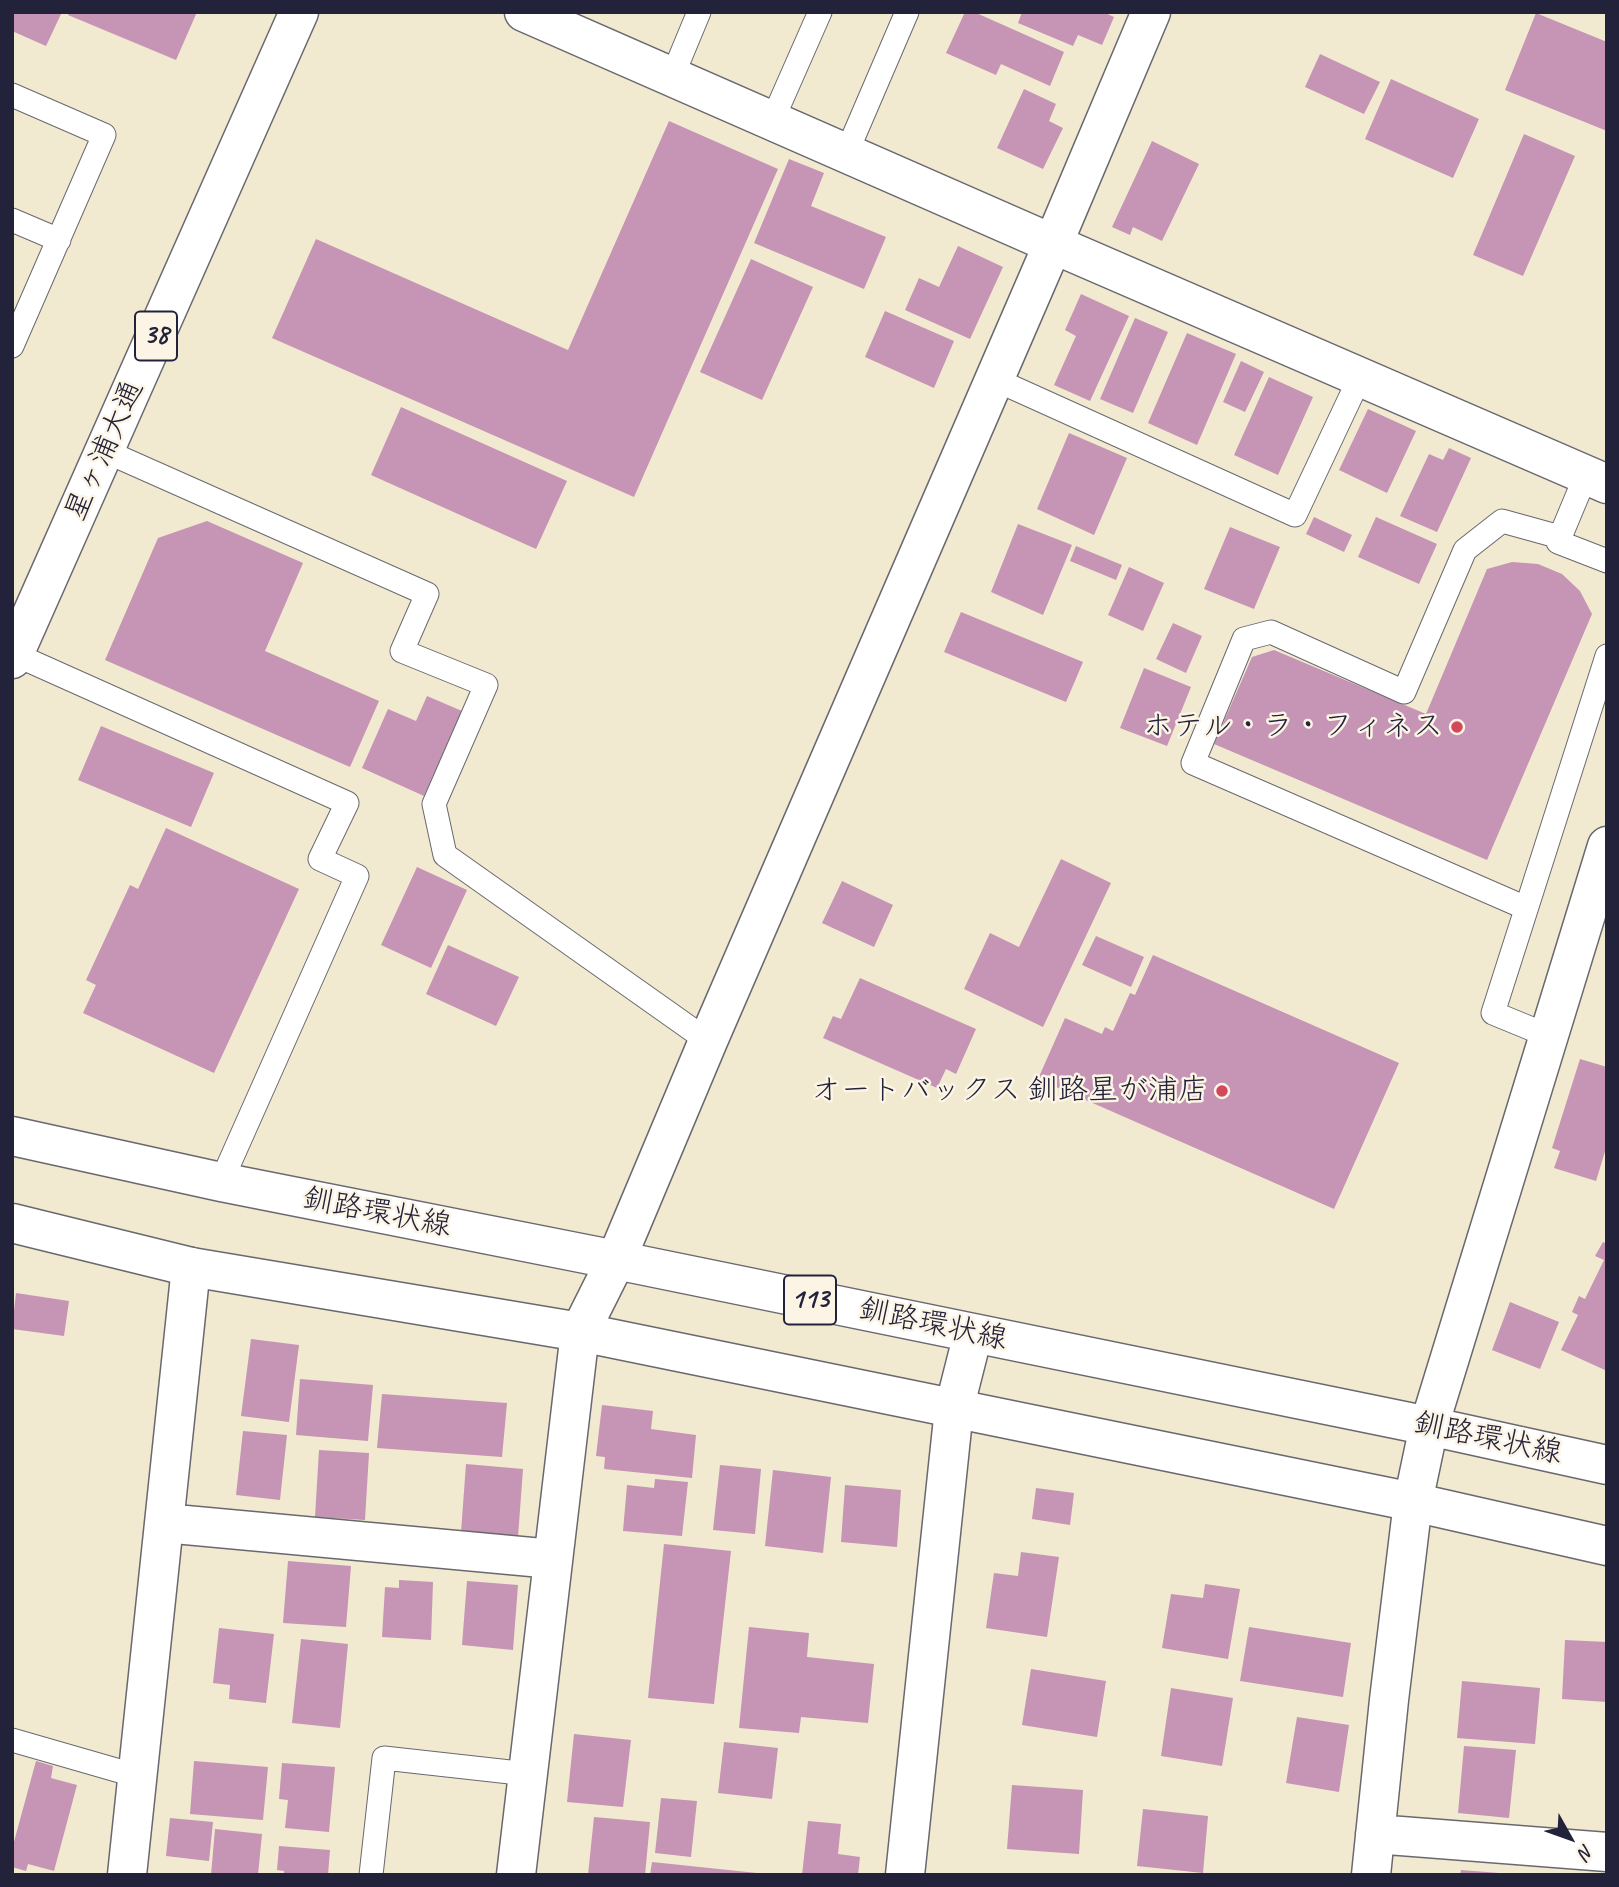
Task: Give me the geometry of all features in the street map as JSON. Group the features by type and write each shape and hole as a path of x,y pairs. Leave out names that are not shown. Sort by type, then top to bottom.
{"main road":[{"name":"星ヶ浦大通","path":"13,656 299,12"},
{"path":"524,12 1596,479"},
{"path":"516,1875 580,1332 616,1260 1151,12"},
{"path":"1371,1875 1413,1502 1429,1426 1607,846"},
{"name":"釧路環状線","path":"12,1136 221,1182 1429,1426 1607,1465"},
{"path":"12,1223 191,1267 580,1332 1413,1502 1607,1546"},
{"path":"127,1875 191,1267"},
{"path":"905,1875 954,1409 973,1334"},
{"path":"164,1523 553,1559"},
{"path":"1375,1834 1607,1852"}],"lane":[{"path":"673,77 699,12"},
{"path":"772,121 820,12"},
{"path":"846,153 907,12"},
{"path":"12,95 104,135 12,346"},
{"path":"12,220 59,240"},
{"path":"994,379 1295,514 1360,377"},
{"path":"105,451 427,593 402,650 486,685 434,804 445,855 708,1041"},
{"path":"1596,479 1558,542 1607,561"},
{"path":"1526,908 1193,763 1244,639 1271,632 1404,692 1465,551 1502,521 1560,537"},
{"path":"13,656 347,803 320,859 357,876 221,1182"},
{"path":"1549,1036 1493,1013 1607,656"},
{"path":"12,1740 137,1776"},
{"path":"371,1875 384,1758 528,1774"}],"building":[{"path":"12,12 62,12 46,46 12,31"},
{"path":"69,12 197,12 176,60 68,15"},
{"path":"965,12 974,12 1064,52 1050,86 1001,64 996,75 946,53"},
{"path":"1022,12 1103,12 1114,17 1102,45 1078,35 1073,46 1018,23"},
{"path":"1536,13 1607,42 1607,131 1505,90"},
{"path":"1320,54 1380,82 1364,114 1305,87"},
{"path":"1391,79 1479,119 1453,178 1365,139"},
{"path":"1024,89 1056,104 1049,121 1063,128 1043,169 997,148"},
{"path":"669,121 778,169 634,497 272,338 316,239 568,350"},
{"path":"1524,134 1575,156 1523,276 1473,255"},
{"path":"1152,141 1199,164 1162,241 1133,227 1130,235 1112,227"},
{"path":"789,159 824,173 811,206 886,237 864,289 754,243"},
{"path":"958,246 1003,267 970,339 905,310 919,278 939,287"},
{"path":"751,259 813,287 762,400 700,372"},
{"path":"1081,294 1129,316 1090,401 1054,385 1076,336 1065,330"},
{"path":"885,311 954,341 934,388 865,357"},
{"path":"1135,318 1168,332 1133,413 1100,399"},
{"path":"1187,333 1236,354 1197,445 1148,423"},
{"path":"1241,361 1264,372 1245,412 1223,402"},
{"path":"1269,377 1313,397 1278,475 1234,455"},
{"path":"401,407 567,481 536,549 371,475"},
{"path":"1368,409 1416,431 1387,493 1339,470"},
{"path":"1069,433 1127,458 1094,535 1037,509"},
{"path":"1449,448 1471,458 1437,532 1400,516 1429,454 1443,460"},
{"path":"1314,517 1352,535 1344,552 1306,534"},
{"path":"1376,517 1437,544 1419,584 1358,557"},
{"path":"207,521 303,563 265,651 379,701 350,767 105,660 158,538"},
{"path":"1018,524 1072,545 1043,615 991,592"},
{"path":"1230,527 1280,547 1254,609 1204,589"},
{"path":"1076,546 1122,565 1116,580 1070,561"},
{"path":"1512,562 1538,564 1562,574 1580,591 1592,614 1487,860 1214,744 1252,657 1274,650 1426,714 1487,569"},
{"path":"1129,567 1164,583 1143,631 1108,615"},
{"path":"961,612 1083,662 1066,702 944,652"},
{"path":"1173,623 1202,636 1186,673 1156,659"},
{"path":"1144,668 1191,687 1167,746 1120,728"},
{"path":"427,696 462,711 424,796 362,768 388,709 416,721"},
{"path":"101,726 214,773 191,827 78,780"},
{"path":"166,828 299,889 214,1073 83,1013 96,985 86,980 130,885 138,889"},
{"path":"1061,859 1111,883 1043,1027 964,989 990,933 1019,947"},
{"path":"417,867 467,890 431,968 381,945"},
{"path":"842,881 893,905 874,947 822,923"},
{"path":"1096,936 1144,957 1131,987 1082,965"},
{"path":"448,945 519,977 496,1026 426,994"},
{"path":"1153,955 1399,1063 1334,1209 1038,1079 1065,1018 1102,1034 1105,1027 1113,1031 1130,993 1135,995"},
{"path":"860,978 976,1029 956,1074 946,1069 937,1088 823,1038 833,1016 841,1019"},
{"path":"1580,1059 1607,1067 1607,1145 1596,1181 1554,1168 1560,1151 1552,1148"},
{"path":"1603,1242 1607,1244 1607,1371 1561,1350 1578,1315 1572,1312 1579,1296 1585,1299 1604,1260 1595,1256"},
{"path":"16,1293 69,1301 64,1336 12,1329"},
{"path":"1510,1302 1559,1322 1540,1369 1492,1350"},
{"path":"251,1339 299,1345 289,1422 241,1416"},
{"path":"300,1379 373,1385 368,1441 296,1435"},
{"path":"382,1394 507,1403 502,1457 377,1448"},
{"path":"602,1405 653,1411 651,1429 696,1435 692,1478 604,1469 605,1457 596,1456"},
{"path":"243,1431 287,1435 280,1500 236,1495"},
{"path":"319,1450 369,1453 365,1520 315,1517"},
{"path":"466,1464 523,1469 518,1537 461,1532"},
{"path":"720,1465 761,1469 755,1534 713,1530"},
{"path":"773,1470 831,1477 823,1553 765,1546"},
{"path":"655,1479 688,1482 682,1536 623,1531 627,1485 654,1488"},
{"path":"845,1485 901,1490 897,1547 841,1542"},
{"path":"1036,1488 1074,1493 1070,1525 1032,1519"},
{"path":"664,1544 731,1551 714,1704 648,1698"},
{"path":"1021,1552 1059,1557 1047,1637 986,1628 994,1573 1018,1576"},
{"path":"288,1561 351,1566 346,1627 283,1623"},
{"path":"399,1580 433,1582 431,1640 382,1637 385,1587 399,1588"},
{"path":"467,1581 518,1585 513,1650 462,1645"},
{"path":"1205,1584 1240,1589 1228,1659 1162,1648 1171,1594 1203,1598"},
{"path":"749,1627 809,1633 807,1657 874,1664 868,1723 801,1717 799,1733 739,1728"},
{"path":"1249,1627 1351,1643 1343,1697 1240,1681"},
{"path":"219,1628 274,1634 266,1703 229,1699 230,1685 213,1683"},
{"path":"301,1639 348,1644 340,1728 292,1723"},
{"path":"1565,1640 1607,1642 1607,1702 1562,1699"},
{"path":"1031,1669 1106,1681 1097,1737 1022,1725"},
{"path":"1462,1681 1540,1688 1535,1744 1457,1738"},
{"path":"1171,1688 1233,1698 1222,1766 1161,1756"},
{"path":"1297,1717 1349,1725 1339,1792 1286,1783"},
{"path":"574,1734 631,1740 623,1807 567,1802"},
{"path":"724,1742 778,1748 772,1799 718,1793"},
{"path":"1464,1746 1516,1750 1509,1818 1458,1813"},
{"path":"36,1761 53,1766 51,1778 77,1785 54,1871 28,1864 26,1871 12,1867 12,1849"},
{"path":"194,1761 268,1767 263,1820 190,1814"},
{"path":"282,1763 335,1767 329,1832 285,1828 288,1800 279,1799"},
{"path":"1012,1785 1083,1790 1079,1854 1007,1849"},
{"path":"661,1798 697,1801 691,1857 655,1853"},
{"path":"1143,1809 1208,1816 1203,1873 1137,1866"},
{"path":"594,1817 650,1822 645,1875 588,1875"},
{"path":"170,1818 213,1822 209,1861 166,1856"},
{"path":"808,1821 841,1824 838,1854 860,1857 858,1875 802,1875"},
{"path":"215,1829 262,1834 258,1875 211,1875"},
{"path":"279,1846 330,1850 328,1875 284,1875 284,1871 277,1870"},
{"path":"652,1862 757,1873 757,1875 650,1875"},
{"path":"1461,1870 1499,1873 1499,1875 1460,1875"}],"place":[{"name":"ホテル・ラ・フィネス","path":"1457,727"},
{"name":"オートバックス 釧路星が浦店","path":"1222,1091"}]}
